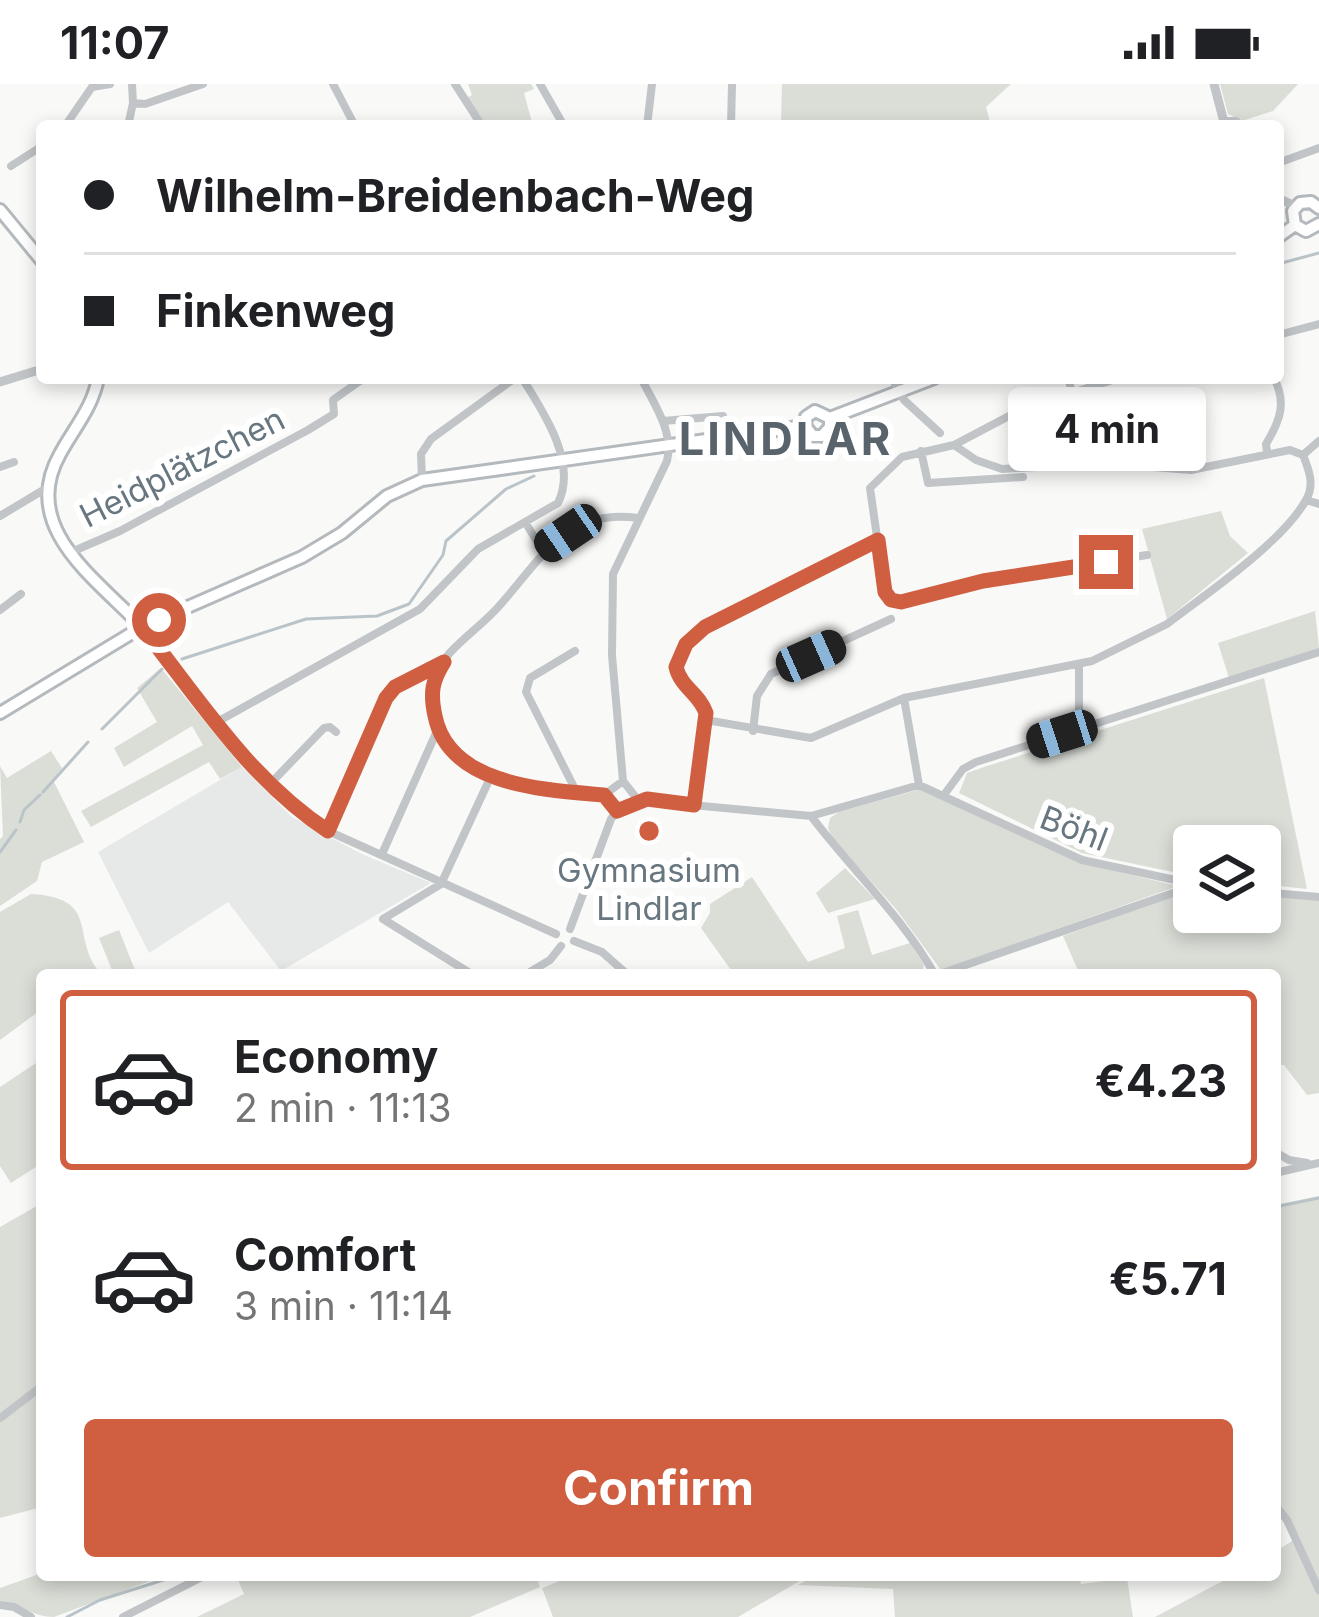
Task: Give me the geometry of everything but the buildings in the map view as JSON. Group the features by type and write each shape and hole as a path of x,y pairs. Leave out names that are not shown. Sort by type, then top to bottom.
{"main road":[{"path":"1319,208 1305,201 1295,206 1292,216 1295,225 1306,231 1319,224"},
{"path":"1,214 36,254"},
{"path":"1284,233 1295,225"},
{"path":"96,384 88,408 56,459 49,515 69,554 142,627"},
{"path":"830,418 830,427 822,436 813,436 805,426 806,417 815,410 830,418 918,384"},
{"path":"0,713 142,627 302,557 387,496 422,479 805,426"}],"street":[{"path":"68,120 92,87 110,84"},
{"path":"129,120 132,84"},
{"path":"133,103 145,104 202,84"},
{"path":"333,84 352,120"},
{"path":"455,84 478,120"},
{"path":"540,84 561,120"},
{"path":"648,120 652,84"},
{"path":"730,120 732,84"},
{"path":"1214,84 1224,120"},
{"path":"1284,161 1319,148"},
{"path":"11,166 36,150"},
{"path":"1284,201 1295,206"},
{"path":"1284,333 1319,324"},
{"path":"0,382 36,371"},
{"name":"Heidplätzchen","path":"69,554 308,430 334,414 333,400 356,384"},
{"path":"422,479 421,454 431,439 510,384"},
{"path":"217,722 420,609 478,549 558,502 562,461 522,384"},
{"path":"638,800 623,782 612,655 613,577 670,446 643,384"},
{"path":"894,384 940,434"},
{"path":"1070,384 1072,392"},
{"path":"1099,384 1024,407 954,445 892,464 870,488 885,592 891,600 901,602 983,581 1147,555"},
{"path":"1268,452 1266,444 1282,406 1276,384"},
{"path":"663,421 722,416"},
{"path":"1303,455 1319,441"},
{"path":"954,445 1002,469 1100,463 1191,470 1268,452 1290,450 1303,455"},
{"path":"921,452 928,483 1023,477"},
{"path":"706,721 812,738 904,698 1079,664 1167,624 1253,555 1306,500 1311,483 1303,455"},
{"path":"0,467 14,462"},
{"path":"0,516 50,486"},
{"path":"1306,500 1319,504"},
{"path":"621,808 604,795 491,776 455,756 438,730 431,700 433,680 444,662 500,605 543,551 587,520 638,518"},
{"path":"525,522 543,551"},
{"path":"694,805 706,721 703,704 678,677 676,667 686,644 705,627 878,540"},
{"path":"0,610 21,594"},
{"path":"753,731 757,696 771,674 891,619"},
{"path":"142,627 242,758 328,831 556,934 561,946"},
{"path":"575,651 530,678 526,692 577,793"},
{"path":"944,795 963,769 1319,652"},
{"path":"328,831 386,698 395,687 444,662"},
{"path":"1079,664 1079,728"},
{"path":"621,969 602,952 574,940 570,929 621,808 638,800 811,816 919,784 904,698"},
{"path":"270,784 324,728 336,731"},
{"path":"382,854 438,730"},
{"path":"463,969 383,919 441,884 491,776"},
{"path":"604,795 623,782"},
{"name":"Böhl","path":"919,784 1082,860 1173,880"},
{"path":"811,816 915,940 932,969"},
{"path":"953,969 1173,891"},
{"path":"1281,894 1319,897"},
{"path":"556,934 570,929"},
{"path":"561,946 574,940"},
{"path":"535,969 561,946"},
{"path":"1281,1155 1316,1164"},
{"path":"1281,1172 1316,1164"},
{"path":"0,1418 36,1391"},
{"path":"1281,1512 1319,1590"},
{"path":"123,1617 194,1581"},
{"path":"0,1605 31,1617"}],"shaded area":[{"path":"468,84 531,84 534,89 524,93 531,120 481,120 465,99 472,95"},
{"path":"782,84 1011,84 986,107 989,120 781,120"},
{"path":"1220,84 1298,84 1273,111 1245,120 1228,114"},
{"path":"1221,511 1230,536 1248,553 1167,619 1142,529"},
{"path":"1315,611 1319,648 1229,678 1218,643"},
{"path":"161,668 242,767 220,779 209,762 91,827 81,811 203,745 192,726 124,767 114,748 157,722 137,688"},
{"path":"1264,678 1307,889 1281,886 1281,825 1173,825 1173,872 1082,853 959,793 967,773"},
{"path":"51,751 62,768 53,780 84,842 42,862 37,881 0,906 0,766 7,778"},
{"path":"242,767 292,817 431,883 279,969 228,902 149,953 98,852"},
{"path":"921,789 1077,862 1173,888 940,969 896,909 833,839 830,818"},
{"path":"845,868 875,899 828,913 816,893"},
{"path":"752,877 808,962 845,948 837,916 858,910 872,955 910,943 923,969 730,969 701,928 710,904"},
{"path":"31,894 66,902 80,920 97,969 36,969 36,1013 0,1040 0,912"},
{"path":"1173,896 1173,933 1281,933 1281,897 1319,900 1319,1093 1307,1095 1281,1065 1281,969 1077,969 1063,936"},
{"path":"119,930 135,969 112,969 99,938"},
{"path":"36,1063 36,1167 11,1183 0,1166 0,1087"},
{"path":"1319,1196 1319,1585 1310,1572 1319,1592 1319,1617 1155,1617 1223,1581 1281,1581 1281,1548 1295,1539 1309,1566 1288,1519 1281,1512 1281,1204"},
{"path":"36,1206 36,1386 0,1413 0,1227"},
{"path":"36,1393 36,1509 0,1518 0,1420"},
{"path":"36,1575 36,1581 150,1581 54,1617 0,1601 0,1588"},
{"path":"239,1581 538,1581 540,1587 470,1617 197,1617 244,1594"},
{"path":"559,1581 800,1581 738,1617 553,1617 542,1588"},
{"path":"805,1581 1127,1581 1133,1617 895,1617 893,1589 798,1585"}],"waterway":[{"path":"1284,262 1319,253"},
{"path":"182,659 306,619 377,616 409,604 443,555 446,541 506,489 534,476"},
{"path":"102,729 162,669"},
{"path":"43,792 88,742"},
{"path":"20,822 24,810 40,795"},
{"path":"0,852 16,830"},
{"path":"1281,1206 1319,1198"},
{"path":"67,1617 100,1600 160,1581"}],"place":[{"name":"Gymnasium Lindlar","path":"649,831"}],"district":[{"name":"LINDLAR","path":"786,439"}],"route":[{"path":"159,620 142,627 242,758 328,831 386,698 395,687 444,662 433,680 431,700 438,730 455,756 491,776 532,787 604,795 617,811 647,799 694,805 706,713 703,704 684,688 676,667 686,644 705,627 878,540 885,592 891,600 901,602 983,581 1106,562"}]}
